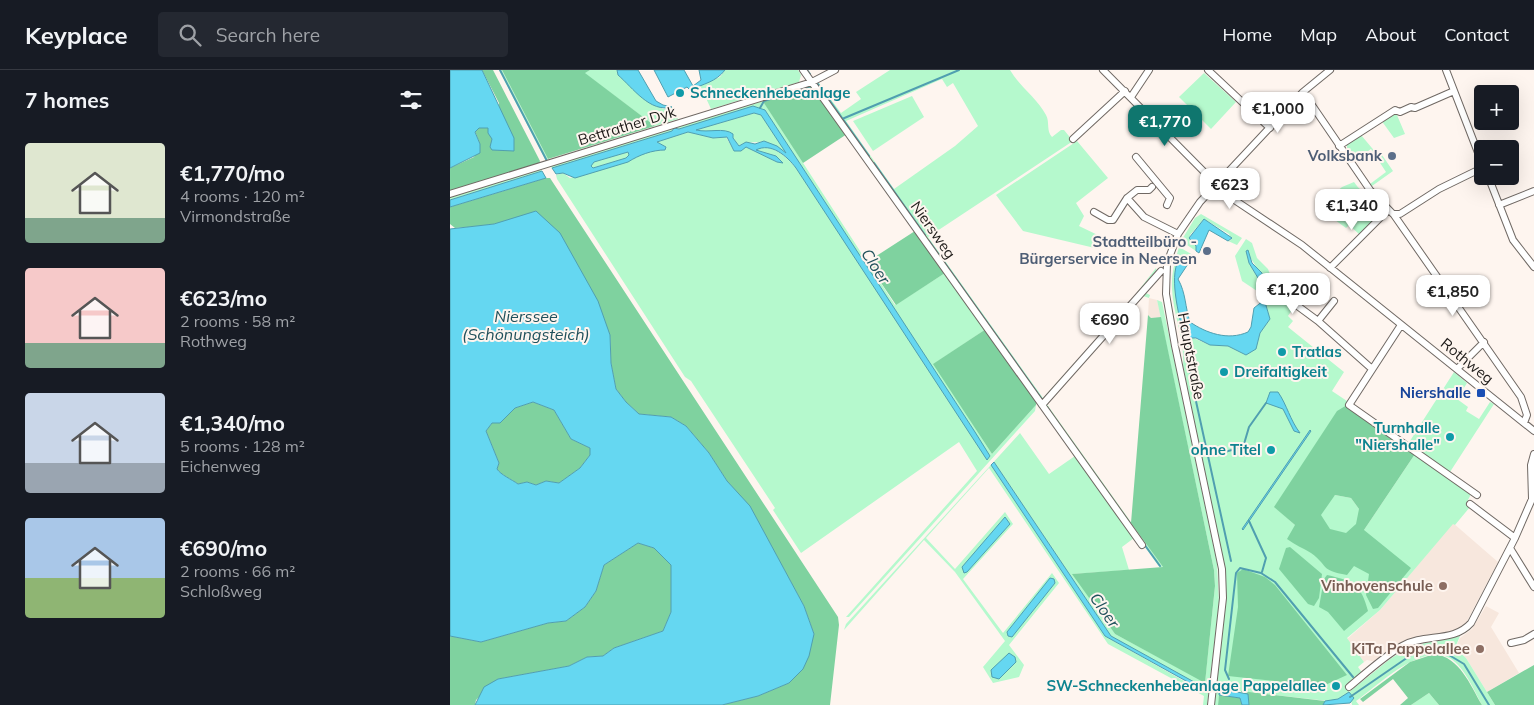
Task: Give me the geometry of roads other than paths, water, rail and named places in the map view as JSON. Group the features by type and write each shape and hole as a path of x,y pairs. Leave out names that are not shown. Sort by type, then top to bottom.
{"street":[{"name":"Niersweg","path":"803,70 1142,545"},
{"name":"Bettrather Dyk","path":"450,194 812,82 836,70"},
{"name":"Rothweg","path":"1103,70 1230,197 1291,237 1534,431"},
{"path":"1131,97 1149,70"},
{"path":"1208,70 1270,128"},
{"name":"Hauptstraße","path":"1211,704 1223,598 1222,570 1166,294 1167,263 1178,234 1200,202 1303,92 1330,70"},
{"path":"1446,70 1474,142"},
{"path":"1339,146 1395,110 1400,112 1411,107 1415,108 1454,91"},
{"path":"1073,139 1125,92"},
{"path":"1303,92 1370,190 1391,212 1521,397 1527,415 1524,423"},
{"path":"1136,157 1170,198 1167,205"},
{"path":"1330,268 1391,212 1401,213 1444,186 1474,172"},
{"path":"1491,185 1516,245 1534,267"},
{"path":"1094,212 1108,220 1113,220 1128,198 1137,190 1149,190 1152,187"},
{"path":"1499,205 1534,191"},
{"path":"1128,198 1144,216 1178,234"},
{"path":"1042,405 1161,271"},
{"path":"1280,293 1355,351 1355,355 1372,369"},
{"path":"1318,321 1334,301"},
{"path":"1401,325 1349,404 1476,495"},
{"path":"1457,369 1484,342"},
{"path":"1349,687 1402,646 1420,638 1456,635 1463,632 1471,623 1515,538 1532,499 1531,466 1534,454"},
{"path":"1470,504 1515,538"},
{"path":"1510,548 1534,587"},
{"path":"1511,643 1524,640 1534,634"}],"water":[{"path":"450,70 482,70 514,138 514,151 492,150 490,147 492,139 488,133 488,128 479,128 475,132 480,144 480,153 450,168"},
{"path":"617,70 638,70 656,101 672,107 664,108 649,103 618,75"},
{"path":"654,70 684,70 693,86 701,80 699,70 725,70 709,82 690,90 687,87 668,97"},
{"path":"753,106 765,110 975,432 990,456 987,460 796,168 778,151 767,148 756,150 776,156 783,163 746,147 741,151 734,151 727,137 713,138 688,132 657,142 666,147 665,150 646,153 628,162 575,178 563,173 556,174 552,168 672,131 674,128 679,129","holes":["754,113 761,115 786,153 777,146 764,141 755,144 746,142 739,146 733,138 733,134 729,132 721,130 696,130","628,152 629,155 626,158 593,168 591,166 594,162"]},
{"path":"542,171 546,178 450,207 450,200"},
{"name":"Nierssee (Schönungsteich)","path":"536,211 560,233 598,301 610,335 611,363 616,389 639,414 671,417 686,426 709,453 727,481 750,506 804,606 814,634 809,656 803,669 789,683 758,696 722,705 475,705 484,687 498,679 569,666 587,657 603,656 614,648 663,631 671,612 671,565 654,548 638,543 604,565 596,591 585,607 566,621 548,623 481,642 450,636 450,229 494,224","holes":["533,402 554,410 571,439 590,448 590,455 580,468 559,483 546,481 536,485 527,482 518,484 501,473 497,469 499,463 486,431 492,423 500,423 515,408"]},
{"path":"1204,219 1232,238 1228,241 1209,230 1199,253 1189,238"},
{"path":"1248,250 1252,263 1262,273 1269,291 1265,302 1270,319 1260,333 1256,349 1246,355 1228,346 1210,345 1196,338 1184,338 1177,307 1175,283 1177,263 1182,255 1189,258 1193,255 1196,257 1188,264 1178,279 1183,290 1190,322 1210,332 1233,336 1248,332 1251,327 1254,308 1264,300 1267,293 1249,263 1246,251"},
{"path":"1270,392 1278,392 1300,433 1294,431 1283,409 1266,403"},
{"path":"1311,431 1243,530 1242,529"},
{"path":"994,462 1111,636 1205,688 1204,691 1105,636 991,465"},
{"path":"1005,517 1010,524 967,572 964,573 962,567"},
{"path":"1050,578 1054,579 1055,583 1012,637 1008,636 1007,632"},
{"path":"1009,653 1015,657 1016,662 999,679 992,677 991,670"},
{"path":"1220,689 1248,694 1249,705 1242,705 1240,698 1219,695"},
{"path":"1349,692 1354,698 1350,703 1323,705 1325,701 1338,699"}],"waterway":[{"path":"500,70 547,161"},
{"path":"807,70 810,74"},
{"path":"842,119 959,70"},
{"path":"818,84 869,156"},
{"path":"760,108 764,101 811,86"},
{"path":"874,163 925,235"},
{"path":"929,241 1041,398"},
{"path":"1185,338 1192,383 1231,561"},
{"path":"1208,456 1232,450 1244,444 1249,427 1266,403"},
{"path":"1046,406 1050,411"},
{"path":"1249,521 1266,558 1262,572"},
{"path":"1144,544 1160,566"},
{"path":"1229,679 1225,670 1236,573 1240,568 1261,573 1275,582 1353,677"},
{"name":"Cloer","path":"1350,697 1414,653 1439,649 1464,664 1489,705"},
{"name":"Cloer","path":"1204,689 1222,693"}],"place":[{"name":"Schneckenhebeanlage","path":"680,93"},
{"name":"Volksbank","path":"1392,156"},
{"name":"Stadtteilbüro - Bürgerservice in Neersen","path":"1207,251"},
{"name":"Tratlas","path":"1282,352"},
{"name":"Dreifaltigkeit","path":"1224,372"},
{"name":"Niershalle","path":"1481,393"},
{"name":"Turnhalle \"Niershalle\"","path":"1450,437"},
{"name":"ohne Titel","path":"1271,450"},
{"name":"Vinhovenschule","path":"1443,586"},
{"name":"KiTa Pappelallee","path":"1480,649"},
{"name":"SW-Schneckenhebeanlage Pappelallee","path":"1336,686"}]}
